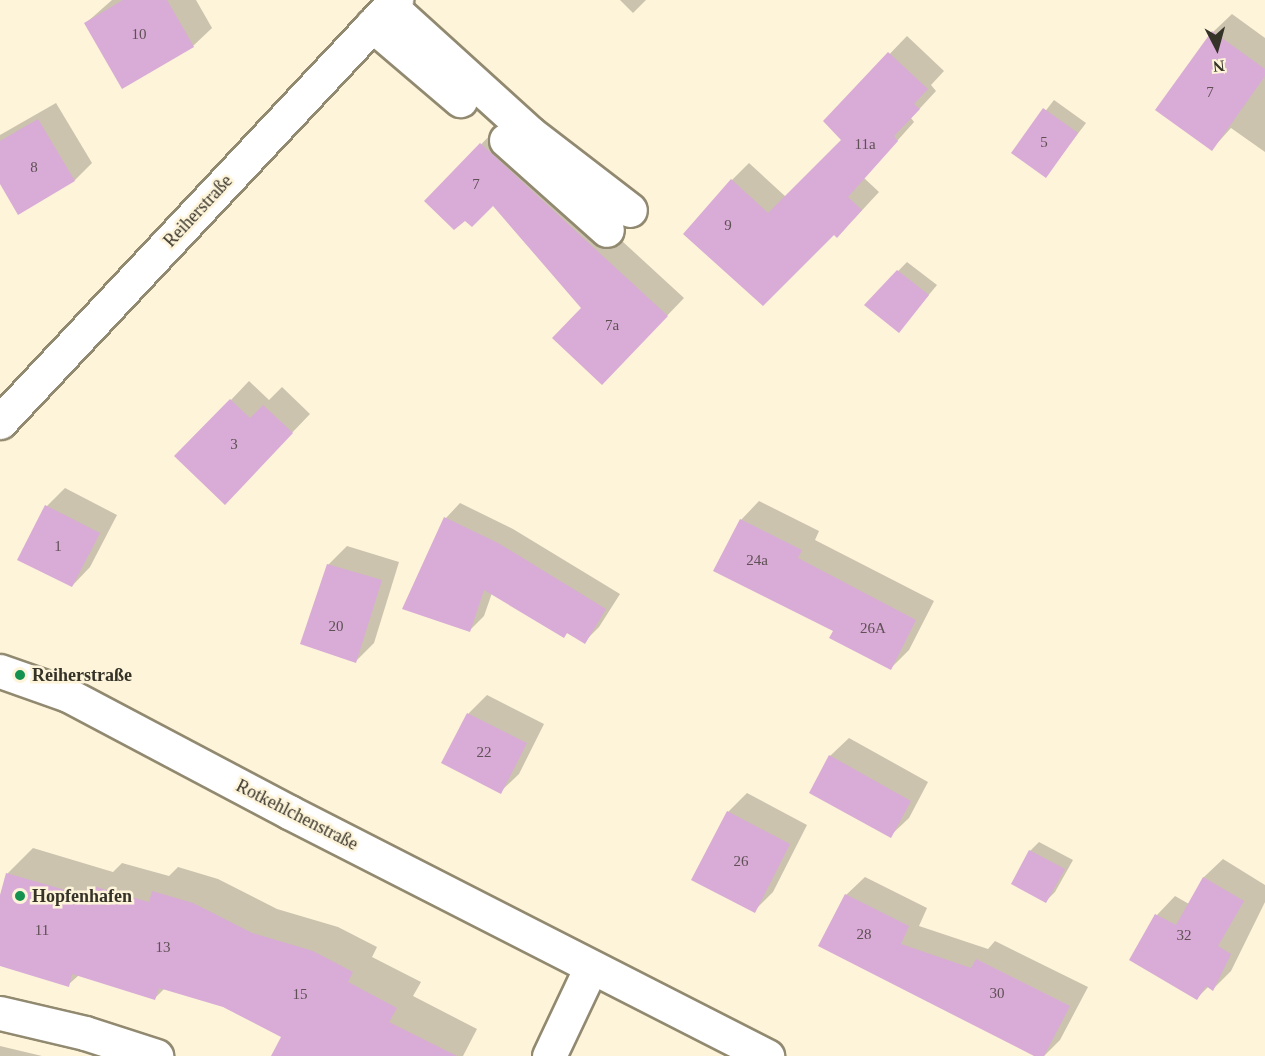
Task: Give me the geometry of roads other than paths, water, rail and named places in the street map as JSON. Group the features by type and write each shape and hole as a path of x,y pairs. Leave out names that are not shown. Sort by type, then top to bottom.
{"street":[{"path":"386,10 530,133 618,220"},
{"name":"Reiherstraße","path":"0,422 386,10"},
{"name":"Rotkehlchenstraße","path":"0,670 68,695 767,1056"},
{"path":"549,1056 591,967"},
{"path":"0,1013 85,1033 156,1056"}],"place":[{"name":"Reiherstraße","path":"20,675"},
{"name":"Hopfenhafen","path":"20,896"}]}
